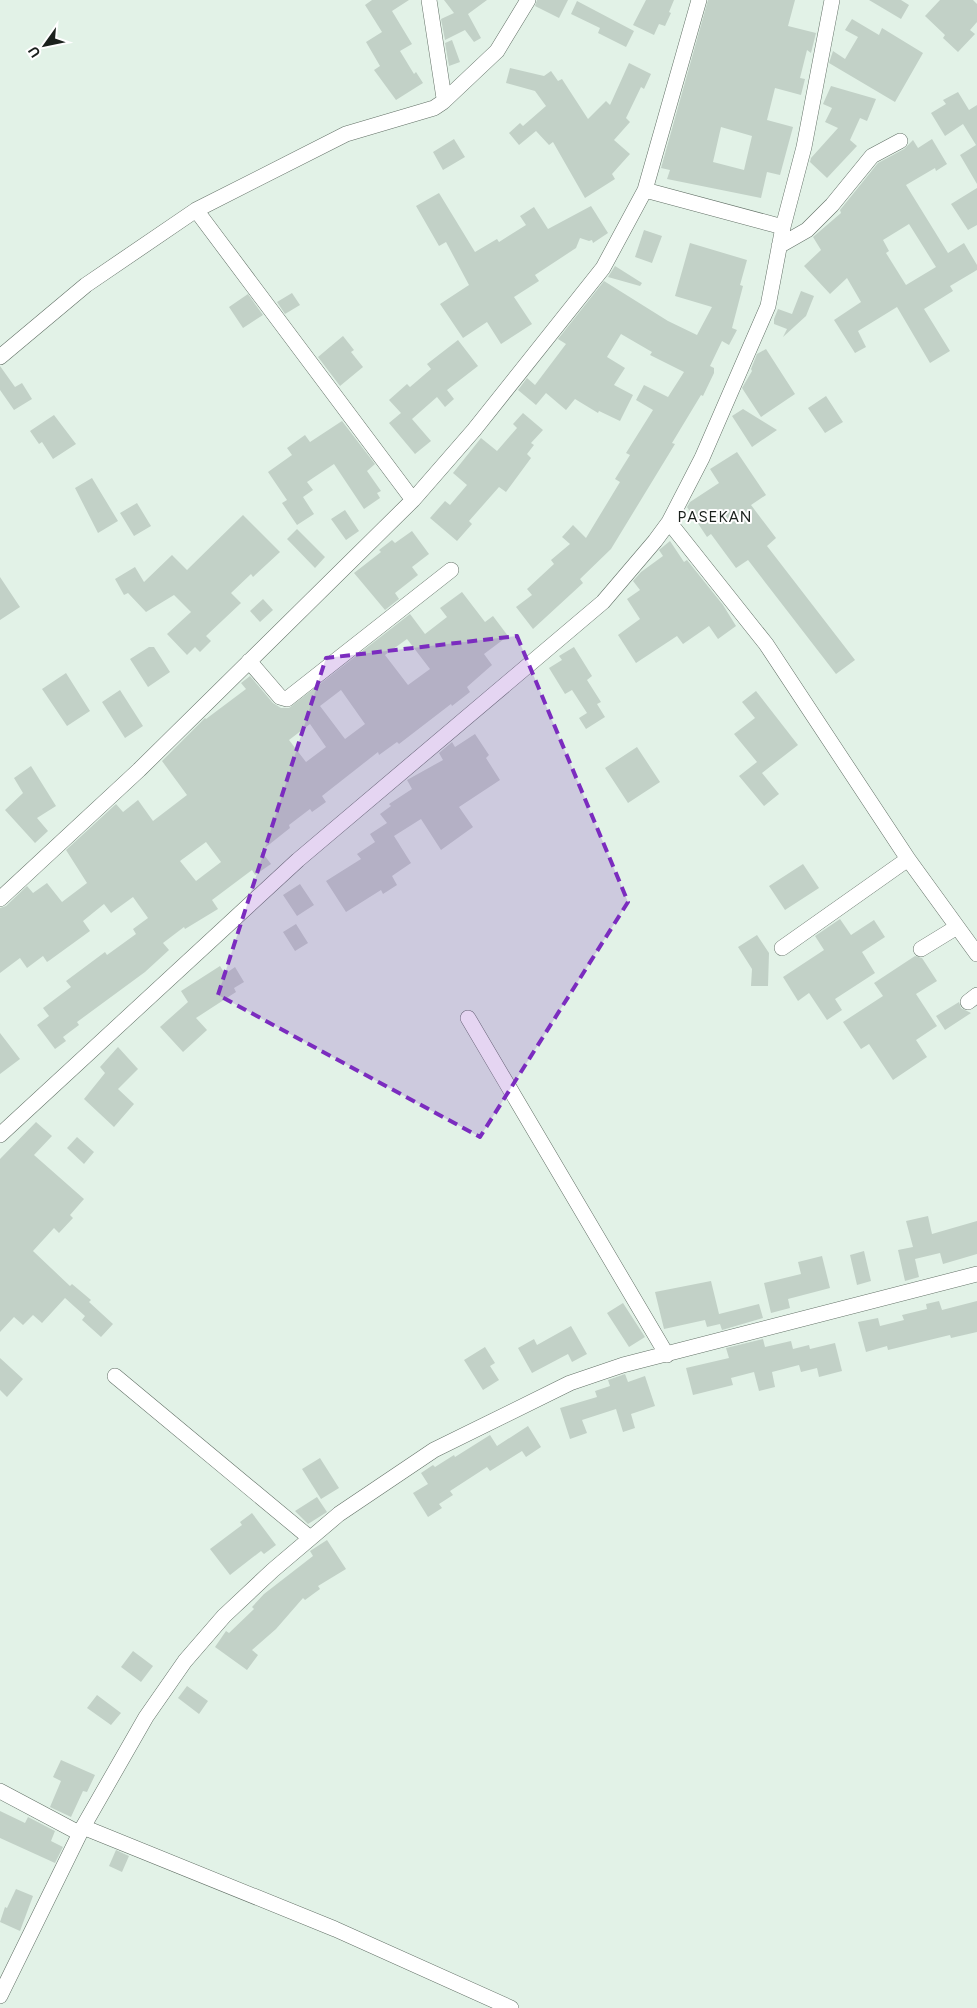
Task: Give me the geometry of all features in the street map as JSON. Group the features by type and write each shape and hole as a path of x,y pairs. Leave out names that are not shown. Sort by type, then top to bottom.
{"street":[{"path":"429,0 444,98 443,102"},
{"path":"0,357 80,290 196,210 346,134 434,108 443,102 497,51 528,0"},
{"path":"0,899 138,770 413,500 474,430 603,268 645,190 698,0"},
{"path":"0,1136 298,860 603,602 669,522 702,458 768,306 783,227 804,147 832,0"},
{"path":"779,246 807,230 832,205 875,154 900,141"},
{"path":"645,190 783,227"},
{"path":"196,210 413,500"},
{"path":"669,522 766,644 908,859 977,954"},
{"path":"250,661 280,697 287,699 451,570"},
{"path":"782,948 908,859"},
{"path":"921,949 957,927"},
{"path":"468,1018 667,1355"},
{"path":"0,1996 81,1830 146,1717 185,1661 224,1616 339,1514 434,1450 570,1383 623,1365 977,1274"},
{"path":"115,1376 310,1538"},
{"path":"0,1791 81,1830 335,1929 511,2008"}],"highlighted area":[{"path":"517,636 628,902 480,1137 218,995 326,658"}],"building":[{"path":"372,0 409,0 392,11 412,44 400,51 414,74 416,72 423,83 396,100 374,70 380,66 366,42 382,32 365,5"},
{"path":"444,0 487,0 468,14 481,38 474,42 465,30 445,40 441,19 454,13"},
{"path":"537,0 568,0 559,18 535,6"},
{"path":"646,0 674,0 665,26 659,24 654,35 633,25"},
{"path":"708,0 795,0 788,26 816,33 811,53 807,50 800,78 805,79 801,95 775,88 767,120 793,127 780,175 767,172 761,198 667,179 670,170 661,168","holes":["721,127 752,136 744,170 713,162"]},
{"path":"869,0 901,0 909,5 901,19"},
{"path":"940,0 973,0 977,4 977,22 970,30 975,34 958,52 943,38 945,35 925,16"},
{"path":"577,1 634,31 626,47 598,33 600,28 571,14"},
{"path":"852,19 879,35 882,28 923,53 895,102 829,63 833,51 845,59 858,37 845,30"},
{"path":"452,40 460,62 449,66 445,43"},
{"path":"629,63 651,74 644,89 641,87 626,118 630,122 614,140 630,154 612,174 615,179 585,198 553,142 549,145 536,131 519,145 509,133 520,123 523,126 546,106 535,91 506,83 510,68 544,76 551,71 558,81 562,79 588,119 606,101 610,105"},
{"path":"831,86 876,99 867,121 860,118 850,140 857,146 827,178 810,162 811,158 838,128 825,122 832,108 823,104"},
{"path":"958,92 969,110 977,105 977,184 960,155 976,145 963,124 945,136 931,113 946,104 943,100"},
{"path":"454,139 465,157 443,170 433,152"},
{"path":"932,139 947,164 936,171 935,168 906,185 948,253 964,243 977,265 977,270 950,286 953,291 924,309 950,351 930,363 897,307 858,331 866,347 855,353 834,320 861,302 847,278 830,294 804,266 821,250 813,237 841,213 840,210 878,163 904,149 913,140 918,148","holes":["909,224 936,267 906,285 886,253 889,251 883,240"]},
{"path":"977,188 977,225 968,230 951,204"},
{"path":"439,193 475,252 497,239 499,242 526,225 520,216 534,207 548,229 591,206 608,233 593,243 592,240 580,238 576,248 535,275 539,281 514,297 532,324 501,344 487,322 463,338 440,304 469,285 446,242 439,246 416,206"},
{"path":"644,230 662,236 652,263 635,257"},
{"path":"690,243 747,260 740,285 743,286 732,328 737,330 729,345 722,341 710,366 714,368 714,373 703,396 701,395 672,443 675,444 611,549 580,579 583,583 533,629 516,607 532,595 527,589 554,564 551,560 570,544 562,537 573,525 586,538 620,482 615,479 630,455 626,453 653,410 636,400 644,385 668,397 684,372 650,355 652,352 621,334 607,357 625,368 614,385 633,395 620,421 599,411 598,413 575,399 566,410 546,393 536,405 518,390 527,378 535,385 566,344 558,339 604,281 668,321 697,335 712,307 675,296"},
{"path":"615,266 642,283 640,286 608,277"},
{"path":"801,291 814,296 806,316 783,337 787,329 774,324 774,319 778,309 792,314"},
{"path":"292,293 300,305 285,314 277,302"},
{"path":"248,294 263,315 243,328 229,307"},
{"path":"343,336 354,350 351,352 363,367 340,386 318,357"},
{"path":"458,340 478,366 447,390 454,399 445,407 437,397 412,419 431,441 415,454 389,423 401,413 389,400 407,384 410,387 431,369 427,364"},
{"path":"766,349 795,394 761,417 742,388 752,371 751,369 757,354"},
{"path":"0,366 15,387 22,383 32,399 14,410 0,390"},
{"path":"826,396 843,422 825,433 808,408"},
{"path":"743,409 777,430 752,447 732,416"},
{"path":"523,413 543,430 531,443 534,445 527,454 531,458 506,492 499,487 469,521 472,524 457,541 430,518 445,501 450,505 467,485 453,473 481,438 497,451 517,428 513,424"},
{"path":"54,415 76,444 53,459 42,442 39,444 30,431"},
{"path":"342,421 375,464 367,471 381,491 377,493 380,498 364,509 334,464 307,482 313,490 303,497 314,514 297,525 282,503 287,500 268,472 292,455 287,448 305,435 310,442"},
{"path":"737,452 766,495 751,505 776,538 767,546 855,660 836,674 748,560 736,568 711,534 707,537 687,507 690,502 719,483 710,469"},
{"path":"92,478 118,521 98,533 75,488"},
{"path":"137,503 151,526 134,536 120,513"},
{"path":"345,510 359,531 346,540 331,519"},
{"path":"243,515 280,552 253,577 251,574 231,593 241,603 206,636 211,641 200,652 195,647 187,655 167,634 191,612 174,595 146,612 128,593 124,595 115,579 135,567 144,582 172,555 187,570"},
{"path":"297,529 325,557 315,568 287,539"},
{"path":"412,531 429,554 412,567 418,575 395,593 399,599 385,610 354,573 381,552 379,550 392,540 395,543"},
{"path":"670,541 684,562 687,560 723,605 736,626 718,639 709,626 683,644 677,636 636,663 618,635 640,619 627,599 640,590 633,581 641,572 663,556 659,550"},
{"path":"0,577 20,607 0,620"},
{"path":"462,592 485,622 493,616 508,636 484,654 492,665 467,687 470,692 452,706 451,704 399,744 397,742 379,755 378,752 322,796 326,802 312,812 310,809 289,825 290,828 261,851 271,864 255,875 252,870 212,900 218,909 185,929 184,927 163,943 169,950 145,972 77,1022 79,1025 63,1037 66,1041 55,1049 37,1025 49,1016 43,1008 71,987 66,981 105,952 107,955 136,934 133,929 148,918 133,897 111,913 104,904 83,921 90,931 47,962 43,956 27,968 20,958 0,973 0,908 6,906 27,886 33,893 47,883 62,902 87,883 66,850 116,804 123,812 138,800 153,821 187,795 162,761 205,718 246,689 241,683 250,676 273,703 281,708 289,708 410,614 425,634 447,617 440,608","holes":["407,639 430,669 408,685 385,655","341,690 365,724 345,739 320,706","310,724 326,747 306,762 289,740","206,842 221,862 196,881 180,861"]},
{"path":"263,599 273,610 260,622 250,611"},
{"path":"149,647 154,647 170,672 148,687 130,659"},
{"path":"574,647 592,676 587,680 601,702 597,704 605,717 586,729 579,718 587,713 572,690 565,694 549,668 562,660 559,656"},
{"path":"66,673 90,711 67,726 42,689"},
{"path":"120,690 143,726 125,738 102,702"},
{"path":"756,691 798,745 762,773 779,794 764,806 739,776 757,762 734,734 755,718 742,702"},
{"path":"475,734 489,755 486,758 500,780 459,807 473,827 441,850 421,819 394,836 411,863 392,876 397,885 383,894 381,890 346,912 326,881 361,859 357,854 375,842 370,834 387,823 380,814 391,806 389,804 412,789 407,780 443,760 439,753 452,742 455,747"},
{"path":"637,747 660,782 628,803 605,768"},
{"path":"31,766 56,806 37,818 48,831 35,843 5,810 23,793 14,778"},
{"path":"803,864 819,888 785,910 769,886"},
{"path":"300,884 314,905 297,916 283,895"},
{"path":"840,919 851,935 874,920 885,937 862,952 875,973 835,999 842,1010 827,1020 809,993 798,1001 783,977 824,950 815,936"},
{"path":"296,924 308,943 295,951 283,932"},
{"path":"757,935 769,953 768,986 751,986 752,969 738,947"},
{"path":"915,956 922,958 937,981 916,994 937,1026 916,1040 927,1057 893,1080 869,1044 861,1049 843,1022 883,996 874,983"},
{"path":"220,966 225,974 235,967 244,982 234,988 236,992 196,1018 207,1030 183,1052 160,1027 188,1002 181,991"},
{"path":"959,1002 961,1008 971,1013 945,1030 936,1016"},
{"path":"0,1033 20,1059 0,1074"},
{"path":"118,1047 138,1069 118,1089 134,1104 114,1127 84,1099 105,1073 100,1067"},
{"path":"36,1122 52,1136 34,1155 84,1199 70,1215 73,1218 59,1233 54,1228 33,1251 70,1286 72,1284 91,1300 89,1302 113,1324 101,1337 82,1320 85,1316 65,1298 42,1323 33,1315 23,1325 14,1317 0,1332 0,1159"},
{"path":"77,1137 94,1152 84,1164 67,1148"},
{"path":"928,1216 932,1234 977,1221 977,1254 943,1264 940,1253 915,1259 919,1277 905,1281 898,1250 913,1247 906,1221"},
{"path":"864,1251 871,1281 857,1285 850,1255"},
{"path":"822,1256 830,1288 788,1299 790,1308 771,1313 764,1283 801,1274 798,1262"},
{"path":"711,1281 719,1314 759,1304 763,1318 722,1330 720,1324 707,1327 705,1320 664,1329 655,1292"},
{"path":"939,1301 942,1310 977,1301 977,1332 951,1338 950,1335 888,1350 887,1346 866,1352 858,1322 878,1318 880,1326 904,1320 902,1315 927,1309 926,1304"},
{"path":"623,1303 645,1337 629,1347 607,1313"},
{"path":"571,1326 587,1354 572,1362 568,1354 532,1373 518,1348 534,1339 537,1345"},
{"path":"763,1339 765,1347 791,1341 793,1349 809,1345 810,1349 835,1343 842,1371 819,1377 817,1368 801,1372 799,1365 772,1372 775,1387 759,1391 754,1372 731,1378 733,1385 693,1395 686,1368 729,1358 726,1348"},
{"path":"485,1347 495,1363 490,1366 499,1380 483,1390 464,1360"},
{"path":"0,1358 23,1379 7,1397 0,1390"},
{"path":"625,1374 628,1382 645,1376 655,1406 631,1414 635,1428 623,1432 616,1409 582,1420 587,1433 570,1439 560,1408 597,1397 595,1391 610,1386 608,1380"},
{"path":"528,1426 541,1447 526,1457 522,1451 490,1471 487,1467 450,1491 453,1495 439,1504 442,1508 428,1517 413,1493 428,1484 421,1473 454,1455 455,1457 490,1435 497,1446"},
{"path":"320,1458 339,1488 321,1499 302,1469"},
{"path":"317,1497 327,1512 308,1524 295,1511"},
{"path":"252,1513 276,1545 264,1554 261,1551 230,1575 210,1549 242,1525 240,1522"},
{"path":"327,1540 346,1569 318,1586 320,1589 305,1600 303,1598 276,1629 252,1650 258,1655 247,1670 215,1647 226,1631 229,1633 254,1609 252,1607 264,1594 313,1556 310,1551"},
{"path":"133,1651 153,1666 141,1682 121,1667"},
{"path":"187,1686 208,1701 199,1714 178,1698"},
{"path":"97,1695 121,1713 111,1725 87,1708"},
{"path":"61,1760 95,1775 87,1792 83,1791 71,1817 50,1807 61,1781 53,1777"},
{"path":"0,1811 25,1823 28,1817 55,1831 51,1841 63,1847 55,1863 0,1838"},
{"path":"116,1850 129,1856 122,1872 109,1866"},
{"path":"16,1889 33,1896 20,1931 0,1922 5,1907 7,1908"}],"district":[{"name":"PASEKAN","path":"715,517"}]}
